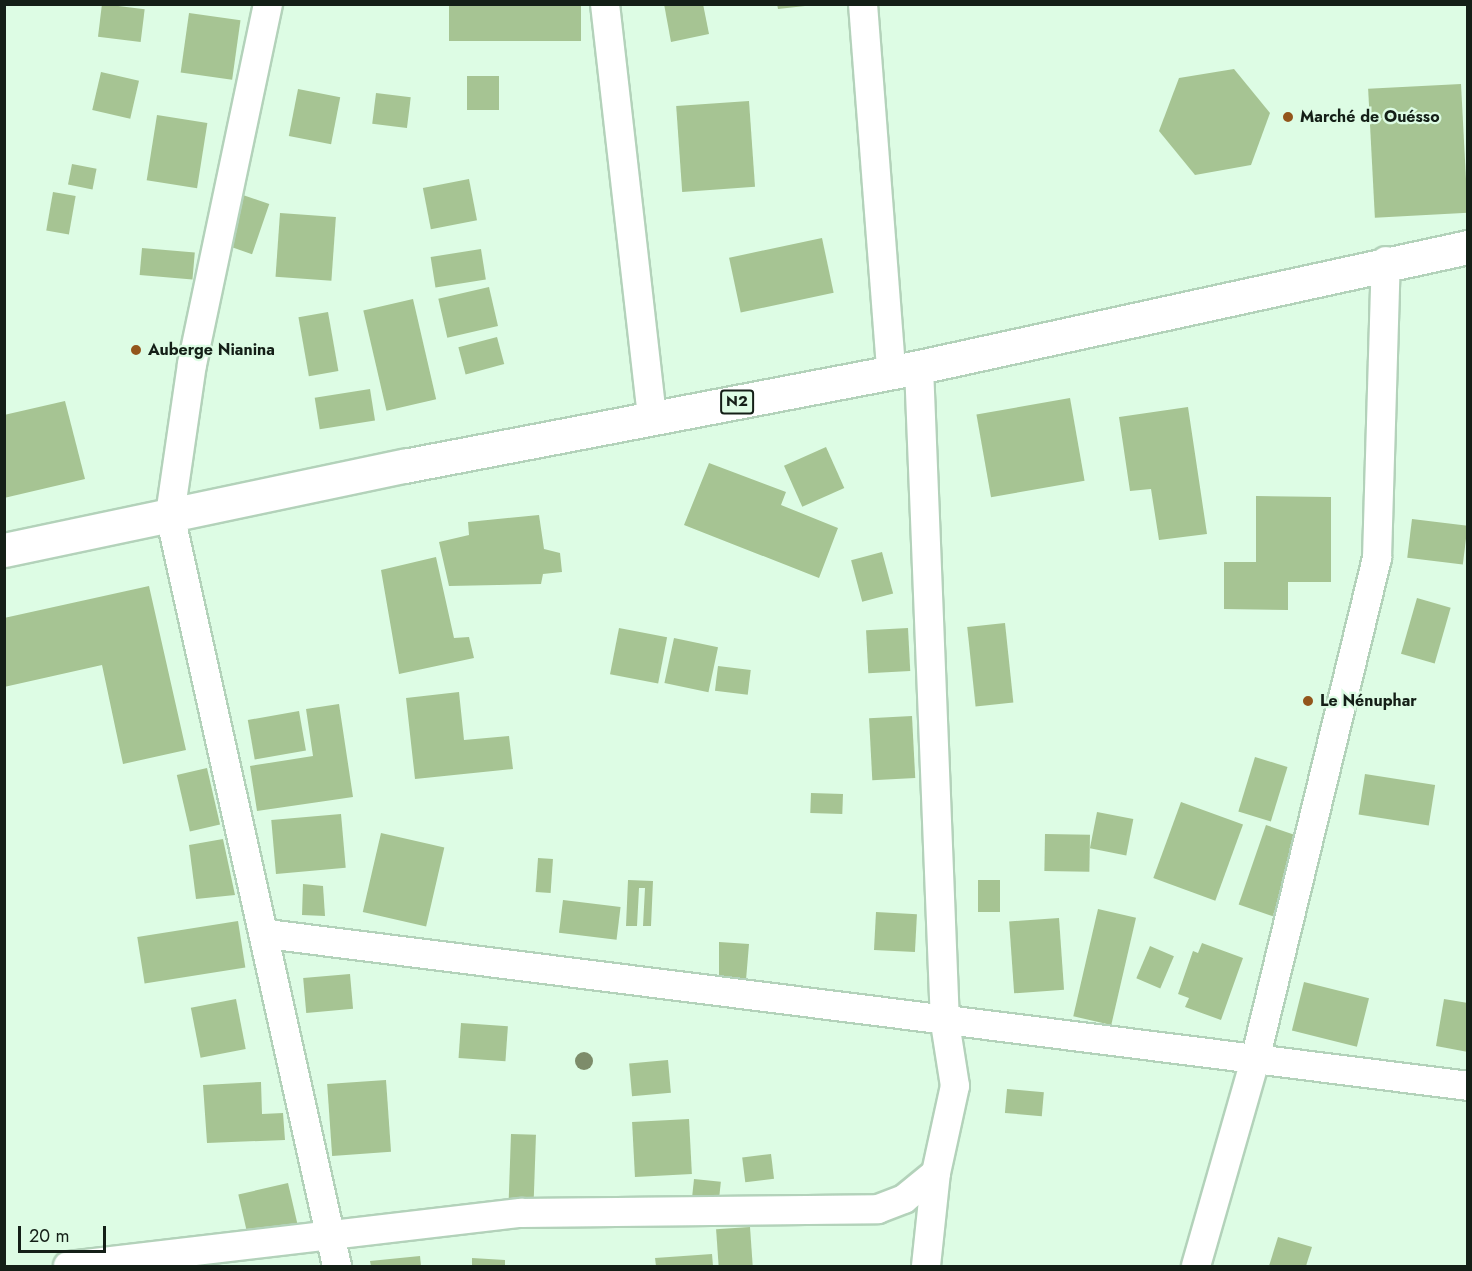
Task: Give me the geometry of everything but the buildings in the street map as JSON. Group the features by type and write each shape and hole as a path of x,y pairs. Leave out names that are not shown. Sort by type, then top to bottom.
{"highway":[{"name":"N2","path":"4,550 905,369 1386,261 1467,247"}],"street":[{"path":"268,4 192,364 170,515 267,934 334,1253"},
{"path":"605,4 652,419"},
{"path":"863,4 905,369 945,1023 955,1086 936,1173 926,1266"},
{"path":"1196,1266 1255,1060 1377,558 1386,261"},
{"path":"267,934 945,1023 1467,1086"},
{"path":"68,1266 334,1253 521,1213 878,1209 904,1199 936,1173"}],"place":[{"name":"Marché de Ouésso","path":"1288,117"},
{"name":"Auberge Nianina","path":"136,350"},
{"name":"Le Nénuphar","path":"1308,701"}]}
